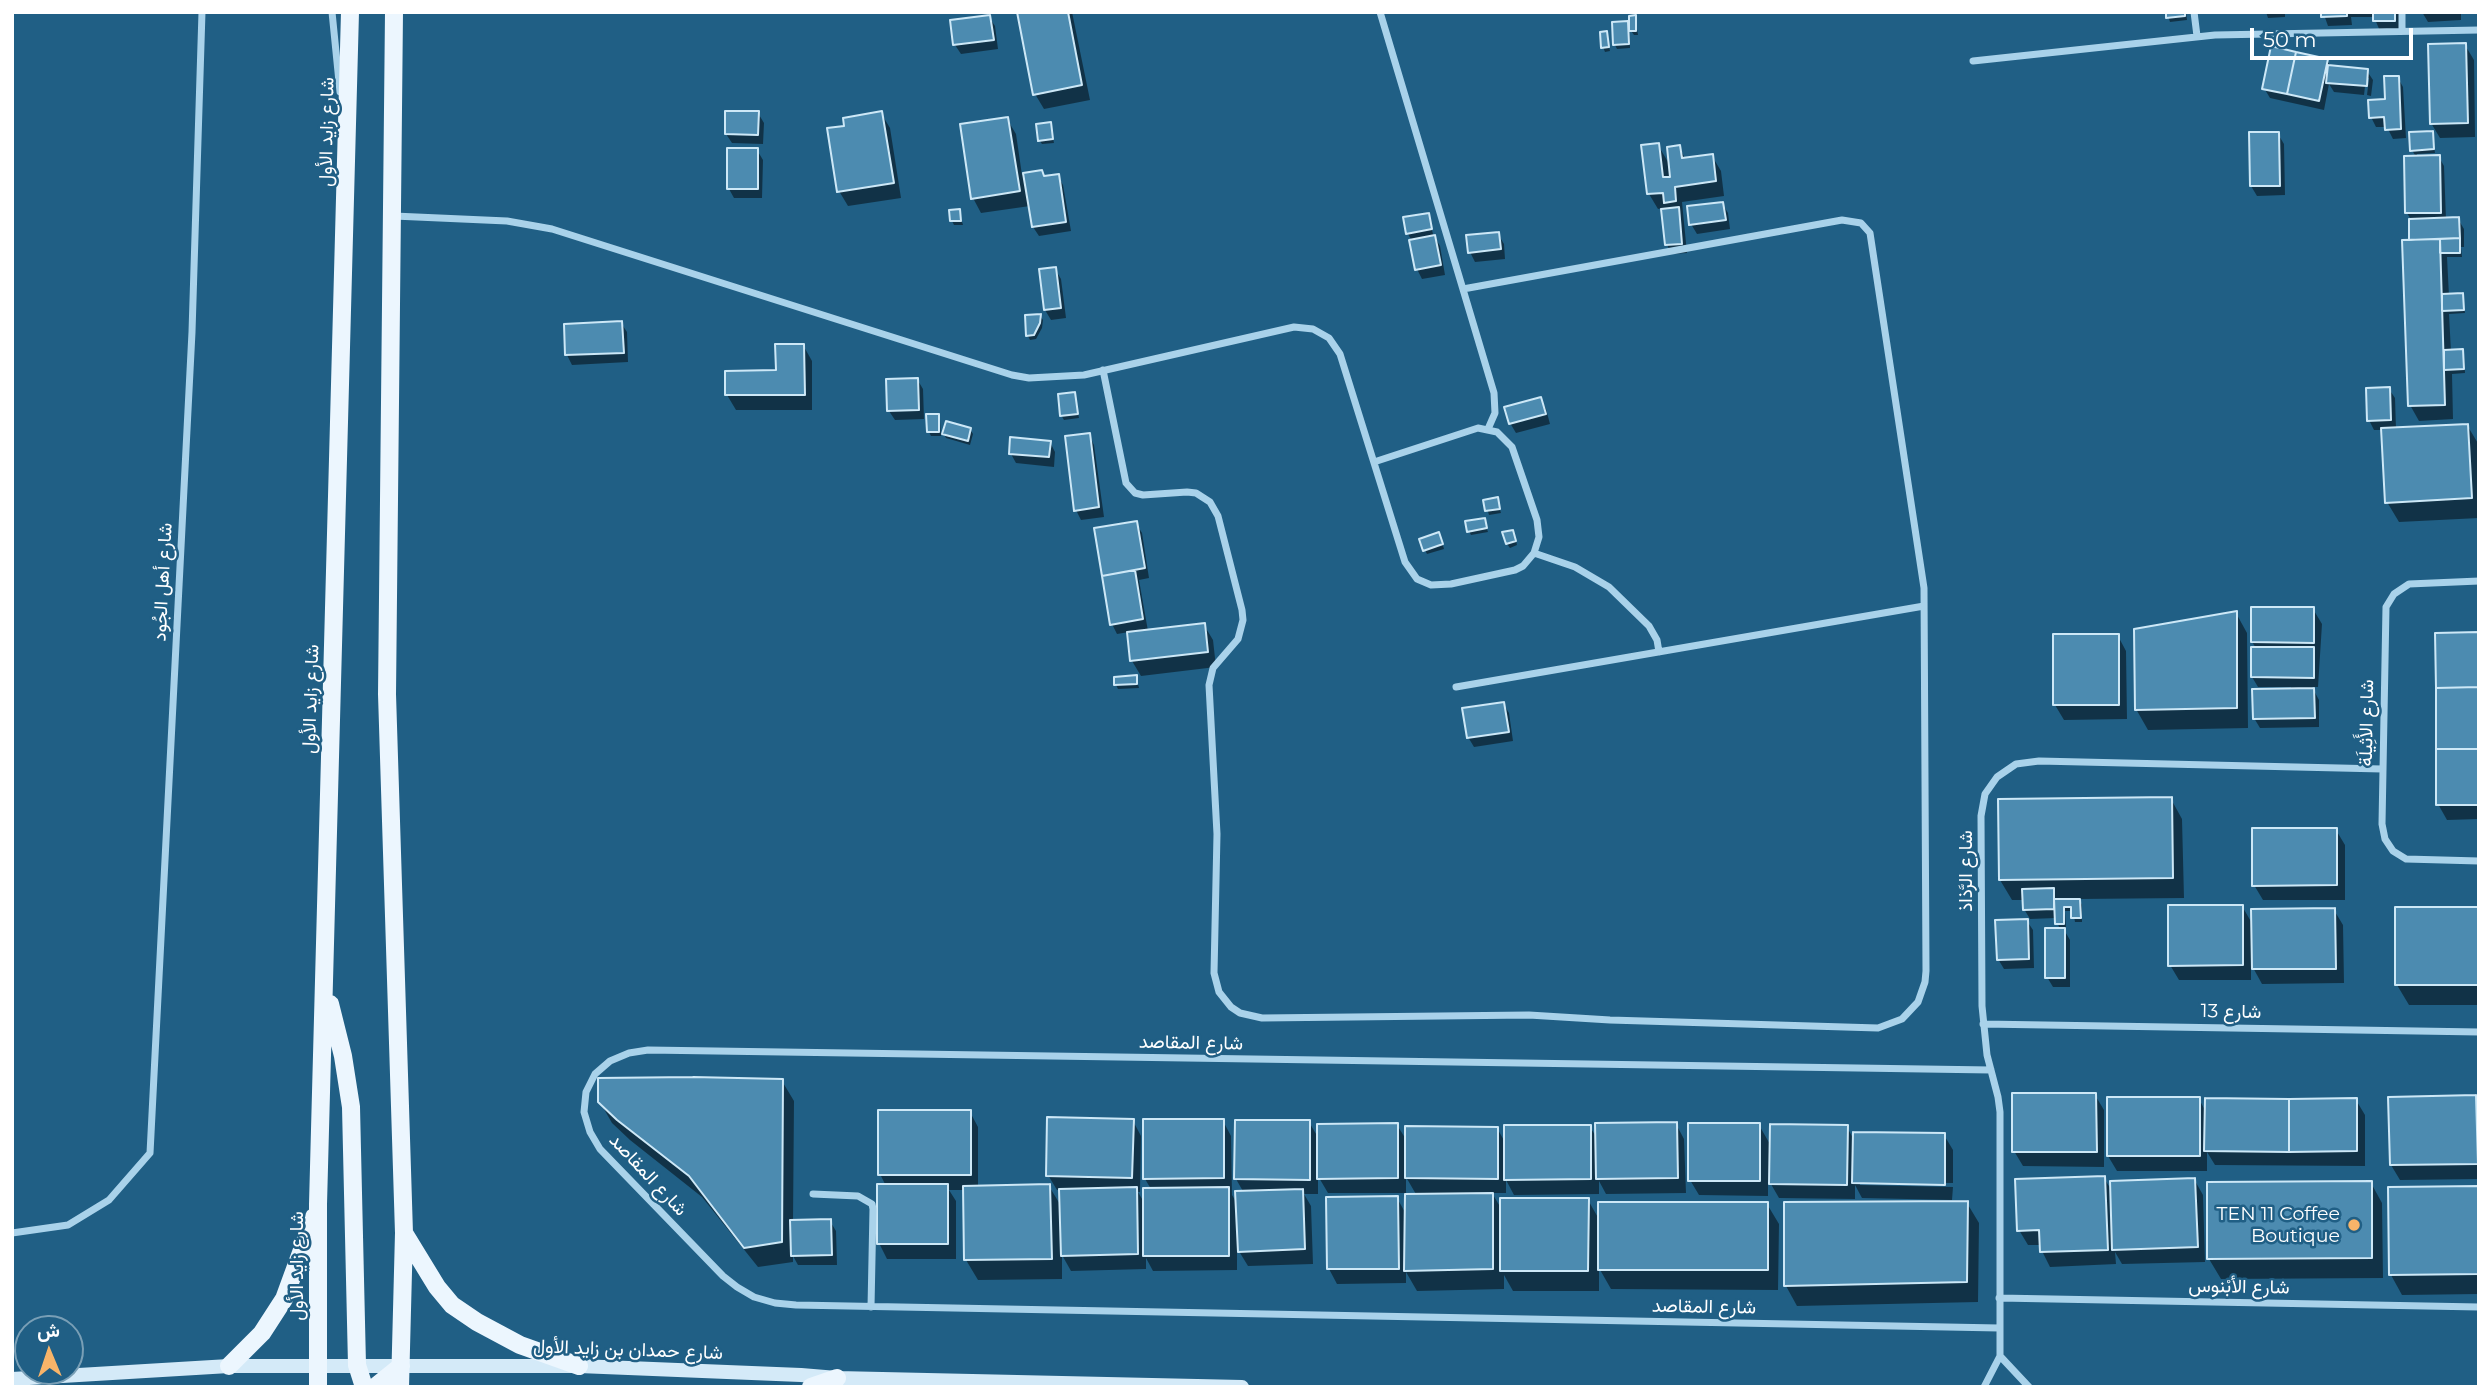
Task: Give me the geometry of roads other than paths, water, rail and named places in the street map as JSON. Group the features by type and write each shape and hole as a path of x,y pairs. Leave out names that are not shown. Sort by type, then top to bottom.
{"main road":[{"name":"شارع زايد الأول","path":"318,1387 318,1204 350,12"},
{"path":"394,12 387,694 404,1233 400,1387"},
{"path":"324,983 343,1056 351,1107 357,1365 364,1387"},
{"path":"229,1366 262,1333 284,1299 318,1204"},
{"path":"404,1233 437,1287 452,1304 477,1322 520,1345 579,1366"},
{"path":"317,1365 331,1387"},
{"name":"شارع حمدان بن زايد الأول","path":"12,1379 229,1366 579,1366 836,1378 1242,1387"},
{"path":"375,1387 401,1366"},
{"path":"811,1387 836,1378"}],"street":[{"name":"شارع أهل الجُود","path":"12,1233 68,1225 109,1200 150,1153 192,332 202,12"},
{"path":"332,12 342,110 348,134"},
{"path":"1380,12 1494,393 1495,413 1488,429"},
{"path":"2194,12 2197,36"},
{"path":"2402,12 2402,31"},
{"path":"1973,61 2197,36 2479,30"},
{"path":"393,216 506,221 552,229 1012,375 1058,378 1294,327 1312,329 1329,338 1340,354 1405,562 1417,579 1431,585 1451,584 1515,570 1523,566 1534,553 1538,545 1539,528 1512,447 1506,439 1488,429 1468,431 1374,462"},
{"path":"1103,370 1126,483 1135,493 1143,495 1187,492 1196,493 1210,502 1217,516 1242,610 1243,620 1238,639 1213,668 1209,685 1217,834 1214,974 1224,1000 1251,1017 1529,1015 1878,1028 1902,1019 1918,1002 1926,971 1924,606 1922,571 1872,239 1867,227 1861,223 1842,220 1463,289"},
{"path":"1534,553 1575,567 1609,587 1649,626 1657,640 1659,652"},
{"name":"شارع الأَثِيلَة","path":"2479,581 2409,584 2395,594 2386,607 2382,769 2382,824 2385,839 2393,851 2406,859 2479,861"},
{"path":"1456,687 1924,606"},
{"name":"شارع الرَّذاذ","path":"1984,1387 2000,1356 2000,1112 1983,1024 1981,816 1986,794 1997,777 2015,764 2039,761 2382,769"},
{"name":"شارع 13","path":"1983,1024 2479,1032"},
{"name":"شارع المقاصد","path":"1991,1070 648,1050 629,1053 610,1061 595,1074 586,1093 584,1112 590,1132 600,1149 723,1276 754,1297 775,1303 796,1306 2000,1328"},
{"path":"813,1194 858,1196 872,1204 871,1307"},
{"name":"شارع الأبْنوس","path":"1999,1298 2479,1307"},
{"path":"2000,1356 2029,1387"}],"place":[{"name":"TEN 11 Coffee Boutique","path":"2354,1225"}]}
